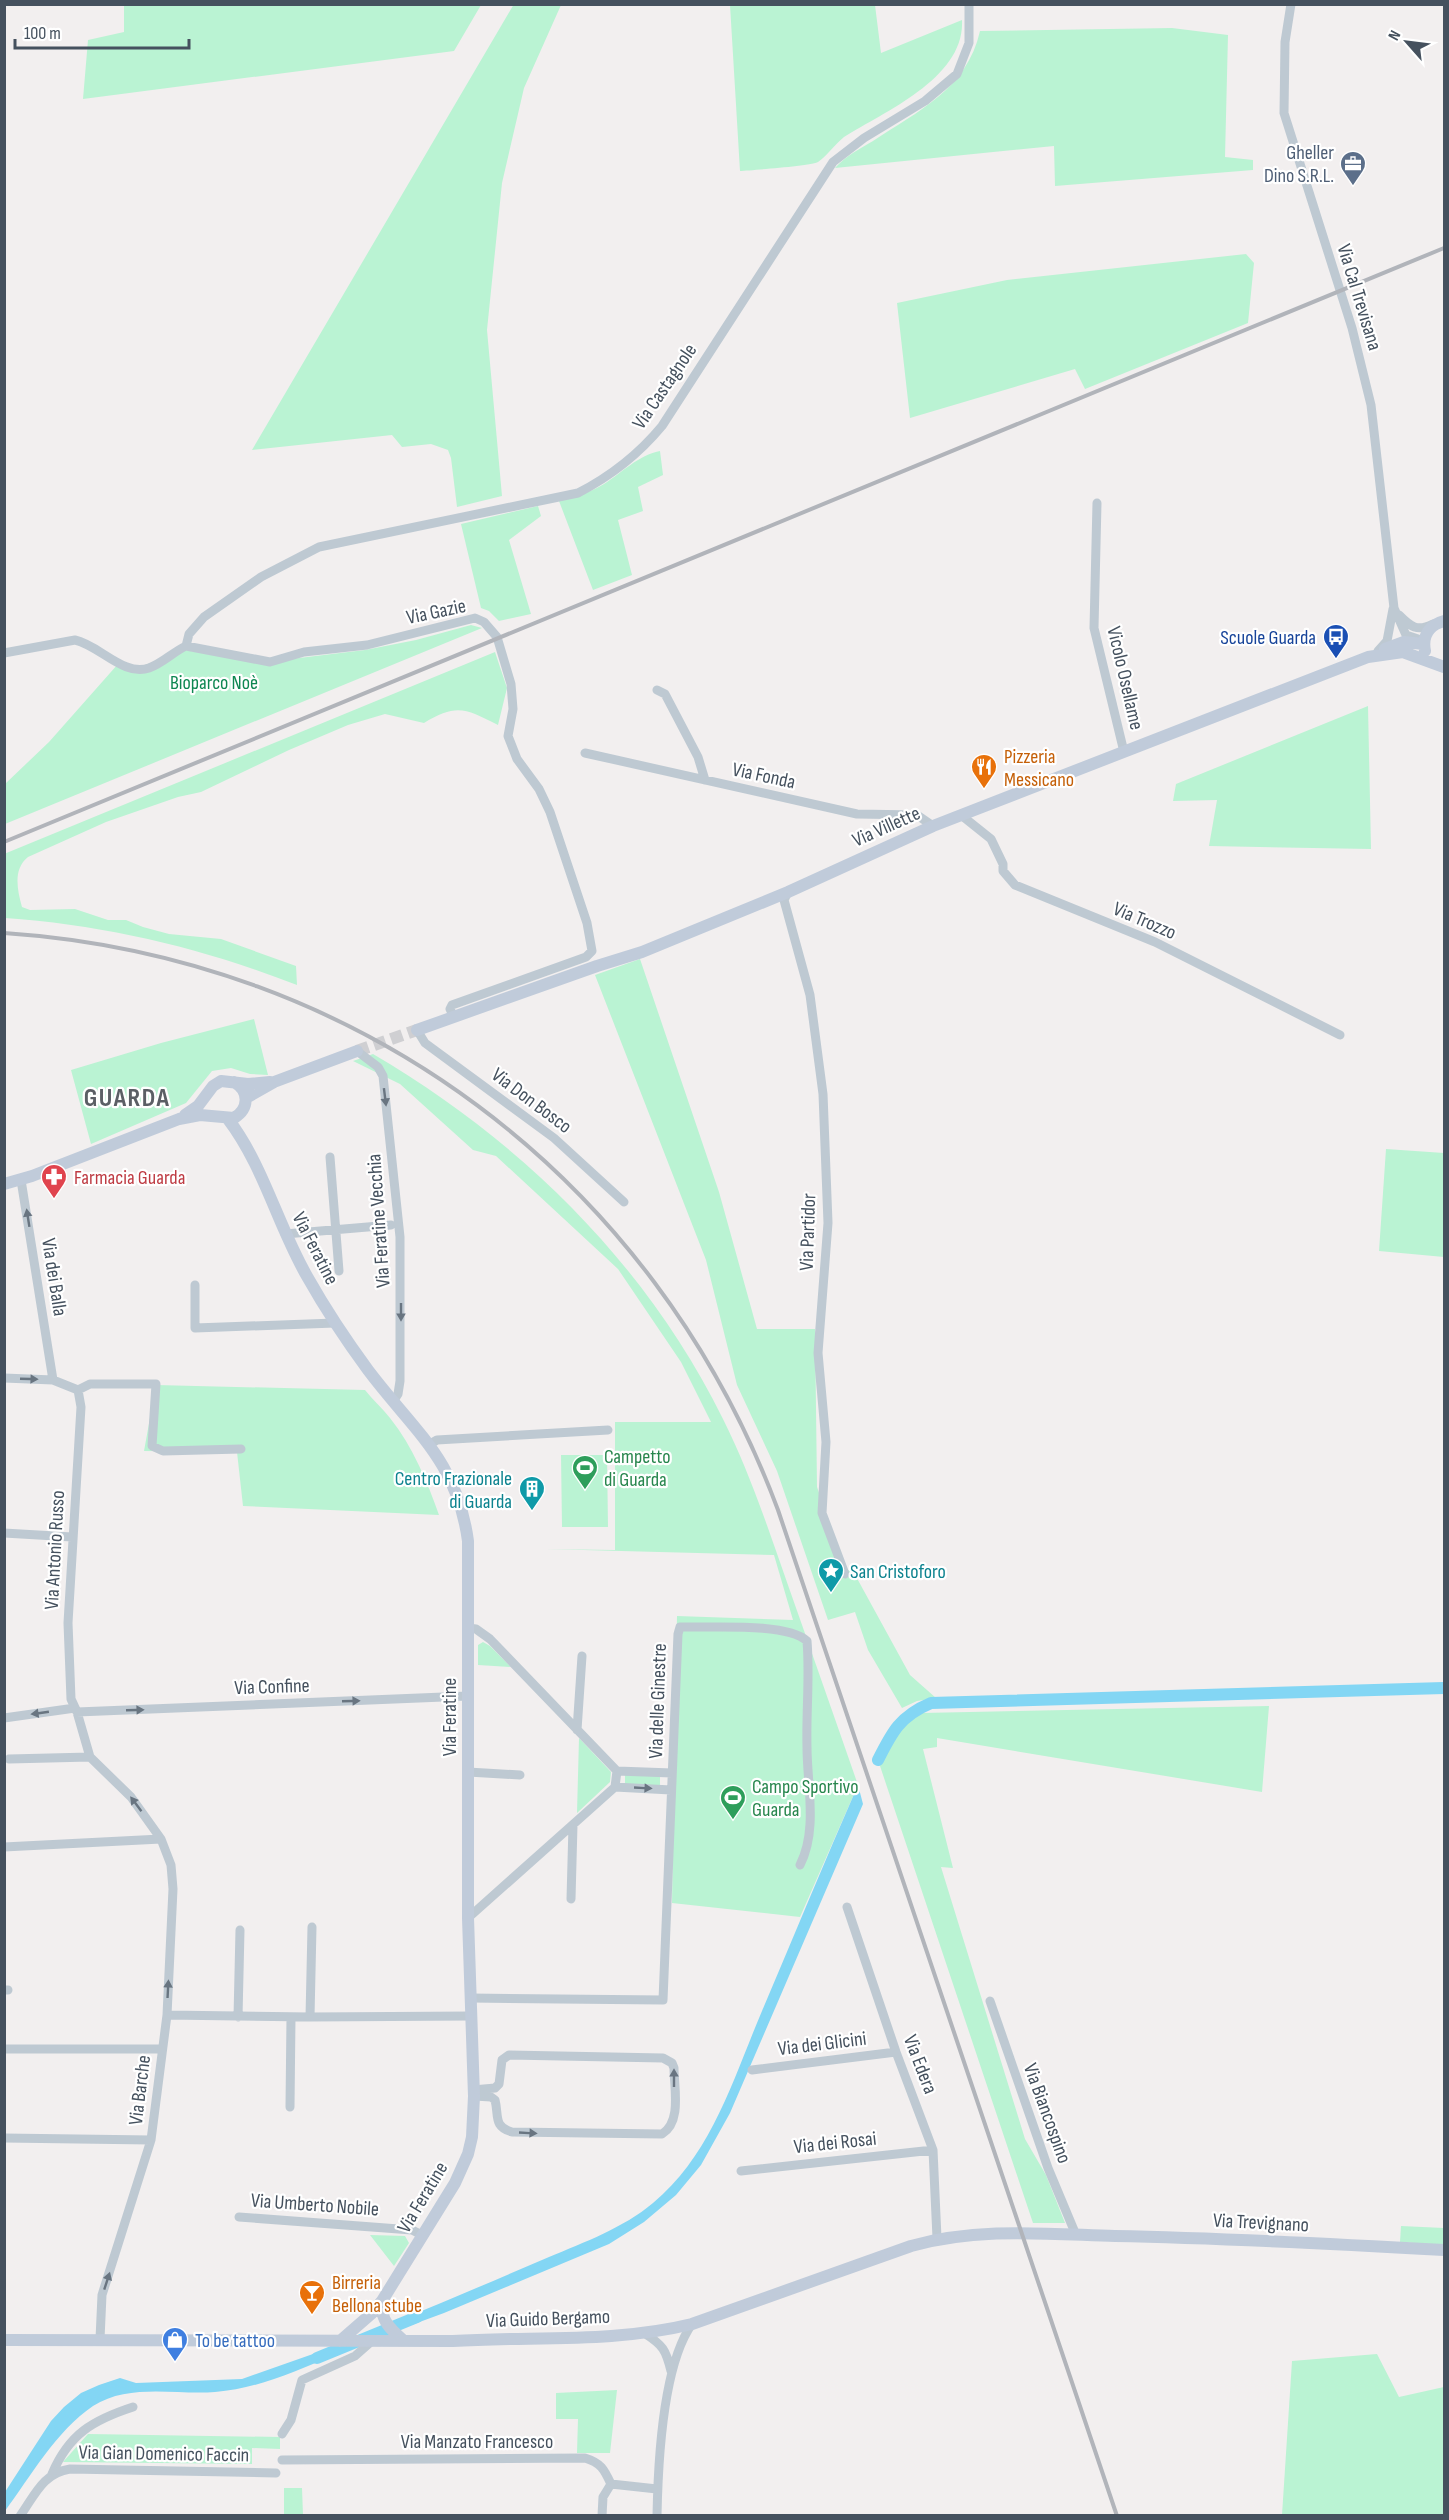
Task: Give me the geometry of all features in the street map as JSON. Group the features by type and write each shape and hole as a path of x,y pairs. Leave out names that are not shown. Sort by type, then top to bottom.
{"street":[{"name":"Via Castagnole","path":"186,646 189,634 204,617 261,577 319,547 578,493 627,463 646,446 662,426 833,162 864,138 926,101 957,74 969,43 969,4"},
{"name":"Via Cal Trevisana","path":"1291,4 1285,42 1284,113 1352,328 1371,405 1394,606 1406,635 1424,642"},
{"name":"Vicolo Osellame","path":"1097,503 1094,628 1124,752"},
{"name":"Via Cal Trevisana","path":"1370,657 1387,641 1394,606"},
{"path":"1394,606 1415,629 1441,622"},
{"name":"Via Gazie","path":"186,646 270,662 304,652 367,645 475,618 491,628 497,637 512,684 513,709 508,736 517,759 539,789 550,812 587,923 592,951 586,957 452,1005 450,1009 454,1017"},
{"path":"1424,642 1428,631 1441,622"},
{"path":"4,653 75,640 86,642 120,664 134,669 147,669 186,646"},
{"name":"Via Villette","path":"417,1030 642,952 788,892 933,826 1370,657 1390,646 1404,642 1424,642 1428,657 1439,664"},
{"name":"Via Villette","path":"1370,657 1403,652 1439,664"},
{"path":"657,690 665,694 698,757 705,780"},
{"name":"Via Fonda","path":"585,753 857,814 917,815 933,826"},
{"name":"Via Trozzo","path":"961,816 991,839 1003,864 1003,871 1015,885 1155,942 1340,1035"},
{"name":"Via Partidor","path":"788,892 784,900 810,995 823,1094 828,1223 818,1353 826,1442 822,1513 845,1574"},
{"name":"Via Don Bosco","path":"417,1030 425,1043 554,1138 624,1202"},
{"path":"4,1184 21,1180 179,1119 200,1115 223,1118 238,1115 245,1103 274,1082 357,1051"},
{"name":"Via Feratine Vecchia","path":"357,1051 378,1066 383,1076 400,1224 402,1266 400,1381 398,1394 393,1400"},
{"path":"179,1119 198,1106 221,1081 248,1084 274,1082"},
{"path":"234,1082 243,1088 245,1103"},
{"path":"210,1091 209,1107 223,1118"},
{"name":"Via Feratine","path":"245,1103 247,1146"},
{"name":"Via Feratine","path":"223,1118 247,1146 285,1234 335,1323 369,1372 430,1444 448,1476 466,1526 469,1557 468,1918 474,2093 472,2137 468,2154 455,2183 382,2305 340,2341"},
{"path":"330,1156 339,1271"},
{"name":"Via dei Balla","path":"21,1180 53,1380"},
{"path":"285,1234 391,1225"},
{"path":"195,1285 195,1328 335,1323"},
{"path":"4,1378 53,1380 78,1390 90,1384 156,1384 152,1446 163,1451 241,1449"},
{"name":"Via Antonio Russo","path":"76,1710 70,1699 68,1668 72,1537 81,1407 78,1390"},
{"path":"430,1444 437,1440 608,1430"},
{"path":"4,1533 72,1537"},
{"name":"Via delle Ginestre","path":"470,1998 663,2000 680,1627 777,1629 801,1636 807,1641 807,1746 810,1811 806,1854 800,1865"},
{"path":"468,1628 481,1632 490,1639 617,1771 615,1787 468,1918"},
{"path":"577,1730 582,1656"},
{"name":"Via Confine","path":"4,1718 76,1710 468,1696"},
{"name":"Via Barche","path":"76,1710 90,1757 130,1797 161,1839 171,1866 173,1889 167,2015 151,2140 102,2295 100,2339"},
{"path":"9,1759 90,1757"},
{"name":"Via delle Ginestre","path":"617,1771 672,1773"},
{"path":"468,1772 520,1775"},
{"path":"615,1787 671,1790"},
{"path":"571,1899 573,1825"},
{"path":"4,1847 161,1839"},
{"name":"Via Edera","path":"847,1907 896,2052 933,2150 937,2238"},
{"path":"310,2017 312,1928"},
{"path":"238,2017 240,1930"},
{"name":"Via Biancospino","path":"990,2001 1048,2168 1077,2235"},
{"path":"167,2015 471,2016"},
{"path":"290,2108 291,2017"},
{"path":"4,2049 162,2049"},
{"name":"Via dei Glicini","path":"752,2070 896,2052"},
{"path":"509,2055 663,2058 672,2063 674,2068 672,2125 662,2134 512,2132 499,2126 496,2121 495,2100 474,2093 495,2088 499,2084 502,2060 509,2055"},
{"path":"4,2138 151,2140"},
{"name":"Via dei Rosai","path":"741,2171 933,2150"},
{"name":"Via Umberto Nobile","path":"239,2217 412,2230 422,2235"},
{"name":"Via Guido Bergamo","path":"4,2340 404,2341 594,2337 661,2332 692,2324 937,2238 1004,2233 1077,2235"},
{"name":"Via Trevignano","path":"1077,2235 1444,2250"},
{"path":"382,2305 387,2325 404,2341"},
{"path":"282,2434 291,2420 302,2380 355,2356 373,2341 382,2305"},
{"path":"367,2317 365,2332 373,2341"},
{"path":"657,2516 660,2447 672,2373 684,2336 692,2324"},
{"path":"644,2333 659,2342 666,2352 672,2373"},
{"name":"Via Gian Domenico Faccin","path":"20,2516 52,2474 64,2451 84,2428 104,2416 133,2407"},
{"name":"Via Manzato Francesco","path":"282,2460 585,2458 599,2462 610,2484"},
{"name":"Via Gian Domenico Faccin","path":"52,2474 70,2469 276,2473"},
{"path":"603,2516 603,2497 610,2484 657,2489"}],"green space":[{"path":"124,4 481,5 454,51 83,99 88,40 124,32"},
{"path":"514,4 561,5 524,88 502,183 487,330 502,496 457,507 448,450 431,444 402,447 392,435 252,450"},
{"path":"730,5 875,5 881,53 962,20 959,41 951,59 937,76 900,104 844,137 818,162 740,171"},
{"path":"1172,28 1228,35 1225,157 1253,160 1253,170 1055,186 1054,146 835,168 853,153 923,108 952,83 974,51 980,31"},
{"path":"1246,254 1254,263 1248,323 1085,389 1075,369 910,418 897,303 1007,280"},
{"path":"660,451 663,475 638,487 643,511 618,520 632,575 593,590 559,501 599,487 637,460"},
{"path":"538,506 541,516 509,540 531,614 499,621 489,611 481,608 461,524"},
{"name":"Bioparco Noè","path":"471,625 482,628 5,824 5,784 49,742 118,664 129,671 185,650 258,663 365,650 416,640"},
{"path":"495,652 507,688 498,725 461,710 445,713 424,723 385,714 348,725 289,750 201,792 178,797 106,822 28,857 20,867 18,886 22,907 30,910 75,909 108,920 126,920 169,934 221,939 296,966 297,985 226,960 153,940 80,926 5,918 4,854"},
{"path":"1368,706 1371,849 1209,846 1217,800 1173,801 1176,784"},
{"path":"640,959 719,1192 757,1329 815,1329 817,1487 846,1570 853,1571 910,1675 936,1698 917,1701 902,1708 868,1650 855,1612 828,1620 777,1471 737,1385 706,1260 595,975"},
{"path":"254,1019 268,1075 250,1074 231,1068 212,1071 186,1103 91,1144 71,1070 161,1043"},
{"path":"373,1054 427,1088 479,1126 575,1211 657,1308 692,1362 723,1419 759,1502 858,1785 800,1917 672,1903 677,1616 793,1620 774,1555 545,1549 615,1550 615,1422 711,1422 681,1362 618,1269 496,1156 473,1150 400,1084 353,1061"},
{"path":"1386,1149 1444,1153 1444,1257 1379,1251"},
{"path":"156,1385 365,1390 390,1418 406,1441 439,1515 243,1506 237,1452 144,1451"},
{"name":"Campetto di Guarda","path":"561,1455 607,1455 608,1527 562,1527"},
{"path":"483,1642 511,1667 478,1665 478,1645"},
{"path":"1269,1706 1262,1792 937,1738 937,1747 923,1749 953,1868 941,1867 1025,2139 1046,2175 1065,2223 1033,2223 879,1763 891,1740 906,1721 921,1713"},
{"path":"579,1738 611,1772 610,1782 577,1813"},
{"path":"625,1774 660,1776 660,1786 625,1784"},
{"path":"1401,2226 1444,2228 1444,2245 1400,2242"},
{"path":"370,2235 405,2236 409,2243 394,2266"},
{"path":"1377,2354 1399,2397 1444,2387 1444,2515 1282,2515 1292,2361"},
{"path":"617,2390 610,2453 577,2453 578,2419 556,2419 556,2393"},
{"path":"88,2434 280,2437 280,2449 252,2448 252,2464 63,2462"},
{"path":"284,2488 302,2488 303,2515 284,2515"}],"water":[{"path":"858,1785 863,1804 730,2113 701,2165 676,2195 644,2222 609,2244 406,2327 402,2319 576,2246 629,2220 653,2203 691,2162 719,2114"},
{"path":"330,2348 333,2356 246,2387 200,2393 137,2392 107,2399 93,2406 67,2428 56,2441 5,2511 5,2492 51,2421 81,2393 120,2378 136,2383 242,2379"}],"waterway":[{"path":"878,1760 904,1719 931,1703 1444,1688"},
{"path":"317,2358 417,2317"}],"tunnel":[{"path":"357,1051 417,1030"}],"railway":[{"path":"4,842 1444,248"},
{"path":"4,933 134,951 257,986 372,1038 478,1106 572,1187 655,1283 724,1391 778,1510 1117,2516"}],"place":[{"name":"Gheller Dino S.R.L.","path":"1353,187"},
{"name":"Scuole Guarda","path":"1336,660"},
{"name":"Pizzeria Messicano","path":"984,790"},
{"name":"Farmacia Guarda","path":"54,1200"},
{"name":"Campetto di Guarda","path":"585,1491"},
{"name":"Centro Frazionale di Guarda","path":"532,1512"},
{"name":"San Cristoforo","path":"831,1594"},
{"name":"Campo Sportivo Guarda","path":"733,1821"},
{"name":"Birreria Bellona stube","path":"312,2316"},
{"name":"To be tattoo","path":"175,2363"}],"district":[{"name":"GUARDA","path":"127,1097"}]}
